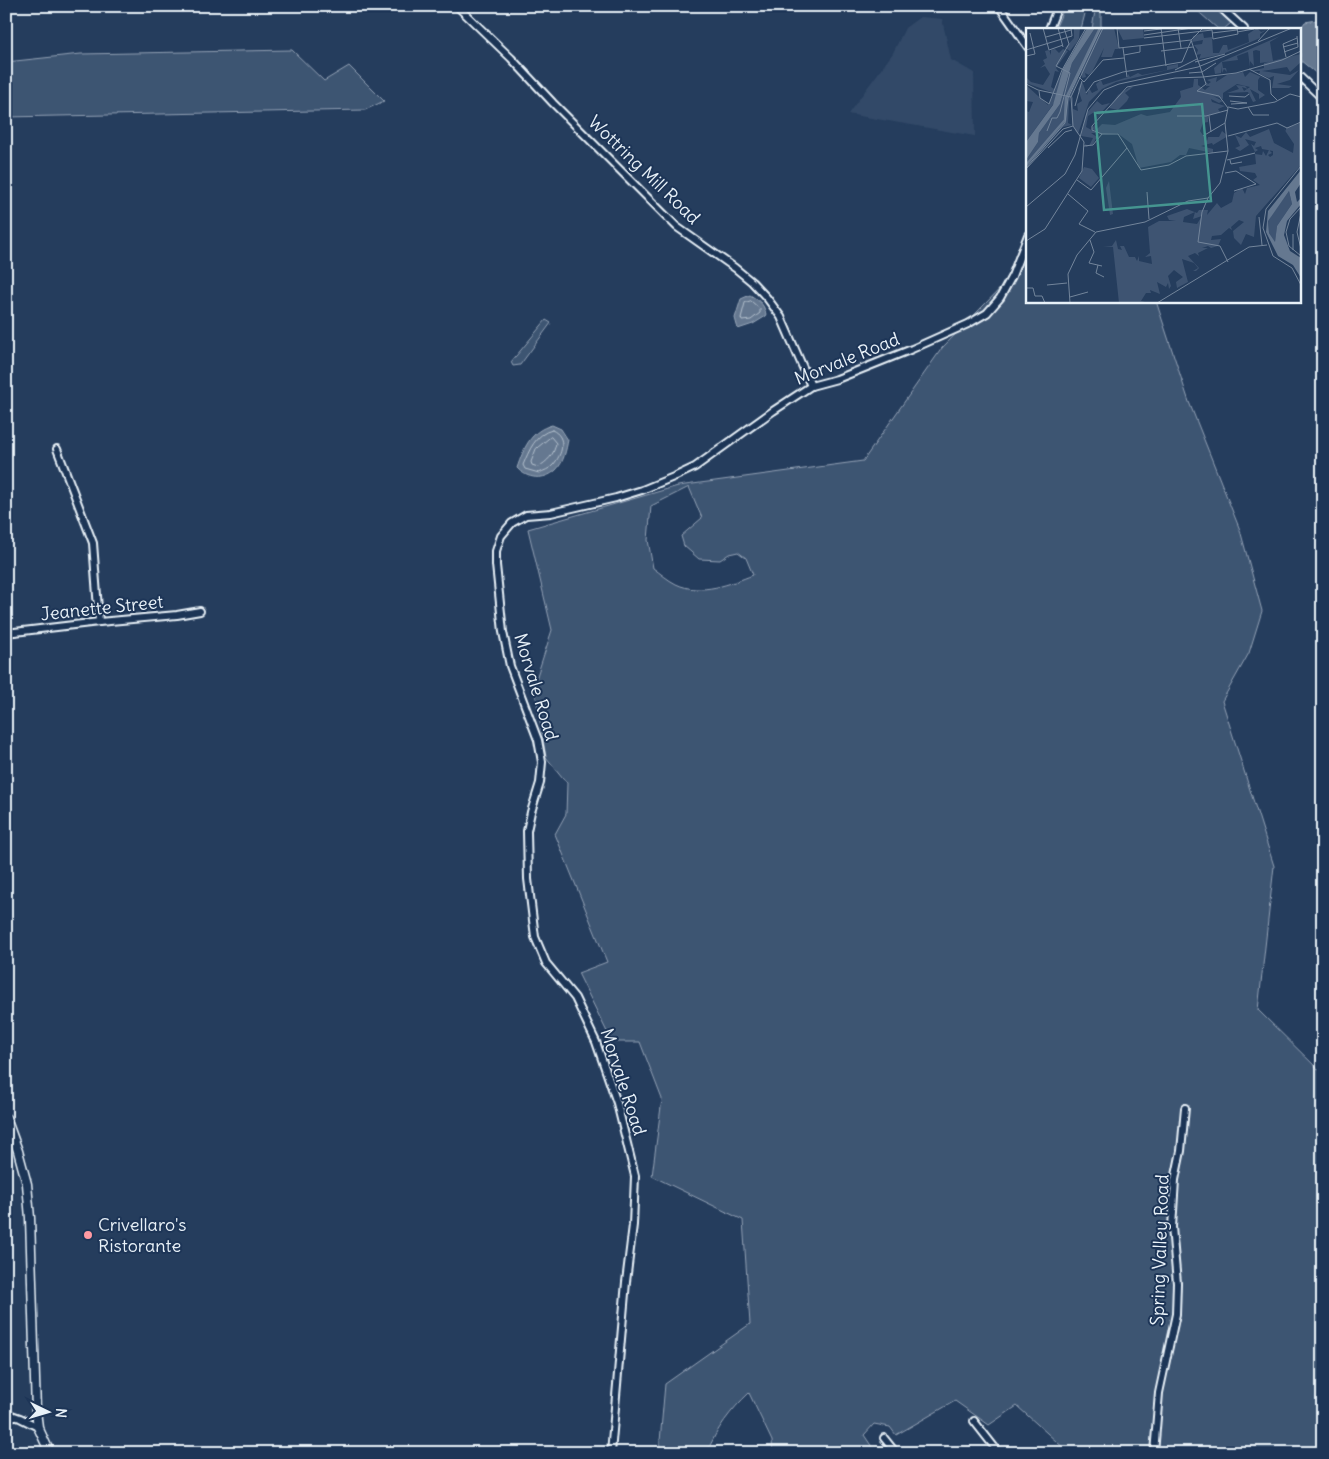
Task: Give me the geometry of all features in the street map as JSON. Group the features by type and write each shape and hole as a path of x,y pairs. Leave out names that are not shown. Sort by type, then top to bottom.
{"main road":[{"path":"6,1118 18,1150 27,1184 30,1218 36,1410 38,1427 50,1453"}],"street":[{"name":"Wottring Mill Road","path":"457,6 511,58 553,103 677,227 735,268 767,298 781,317 811,386"},
{"path":"999,6 1026,44"},
{"path":"1049,28 1058,6"},
{"path":"1219,6 1243,28"},
{"path":"1302,80 1323,99"},
{"name":"Morvale Road","path":"611,1453 635,1208 635,1176 617,1103 599,1048 575,998 546,962 535,938 528,879 527,831 540,783 542,762 538,740 506,652 496,565 496,551 500,536 512,522 526,515 561,511 616,498 676,476 695,466 811,386 837,379 968,324 987,313 1000,298 1012,276 1026,240"},
{"path":"57,449 92,543 99,622"},
{"name":"Jeanette Street","path":"6,633 200,611"},
{"name":"Spring Valley Road","path":"1154,1453 1158,1398 1176,1311 1177,1283 1172,1227 1185,1108"},
{"path":"6,1413 38,1427"},
{"path":"974,1421 999,1453"},
{"path":"884,1438 896,1453"}],"shaded area":[{"path":"1065,6 1087,6 1081,28 1055,28"},
{"path":"1098,6 1103,6 1101,26 1104,28 1092,28 1095,11"},
{"path":"1192,6 1212,6 1231,23 1225,28 1217,28"},
{"path":"920,17 942,19 951,60 974,73 975,136 848,114 893,53 905,28"},
{"path":"292,50 324,81 349,66 384,101 365,110 6,117 6,62 81,54"},
{"path":"1026,258 1026,302 1156,302 1189,402 1240,530 1262,611 1249,653 1222,701 1274,866 1258,1010 1323,1074 1323,1453 1068,1453 1017,1406 989,1425 955,1401 896,1435 890,1427 874,1424 864,1435 876,1453 773,1453 772,1441 749,1393 725,1420 707,1453 659,1453 665,1384 750,1324 743,1220 652,1176 662,1099 640,1042 612,1042 578,973 607,962 555,834 566,814 567,783 546,757 534,685 552,630 528,529 678,486 863,461 942,348 1024,264","holes":["689,487 702,518 681,536 684,546 699,559 720,560 729,554 738,552 746,558 753,575 715,587 695,589 676,584 653,568 648,540 651,506"]},
{"path":"546,320 551,323 520,365 513,366 511,362"}],"water":[{"path":"1323,19 1323,79 1302,62 1301,28 1305,22"},
{"path":"750,295 761,304 766,316 753,324 738,329 735,318 741,299"},
{"path":"552,425 561,429 568,440 561,463 556,470 546,476 536,477 521,472 517,468 525,447 538,431"}],"place":[{"name":"Crivellaro's Ristorante","path":"88,1235"}]}
